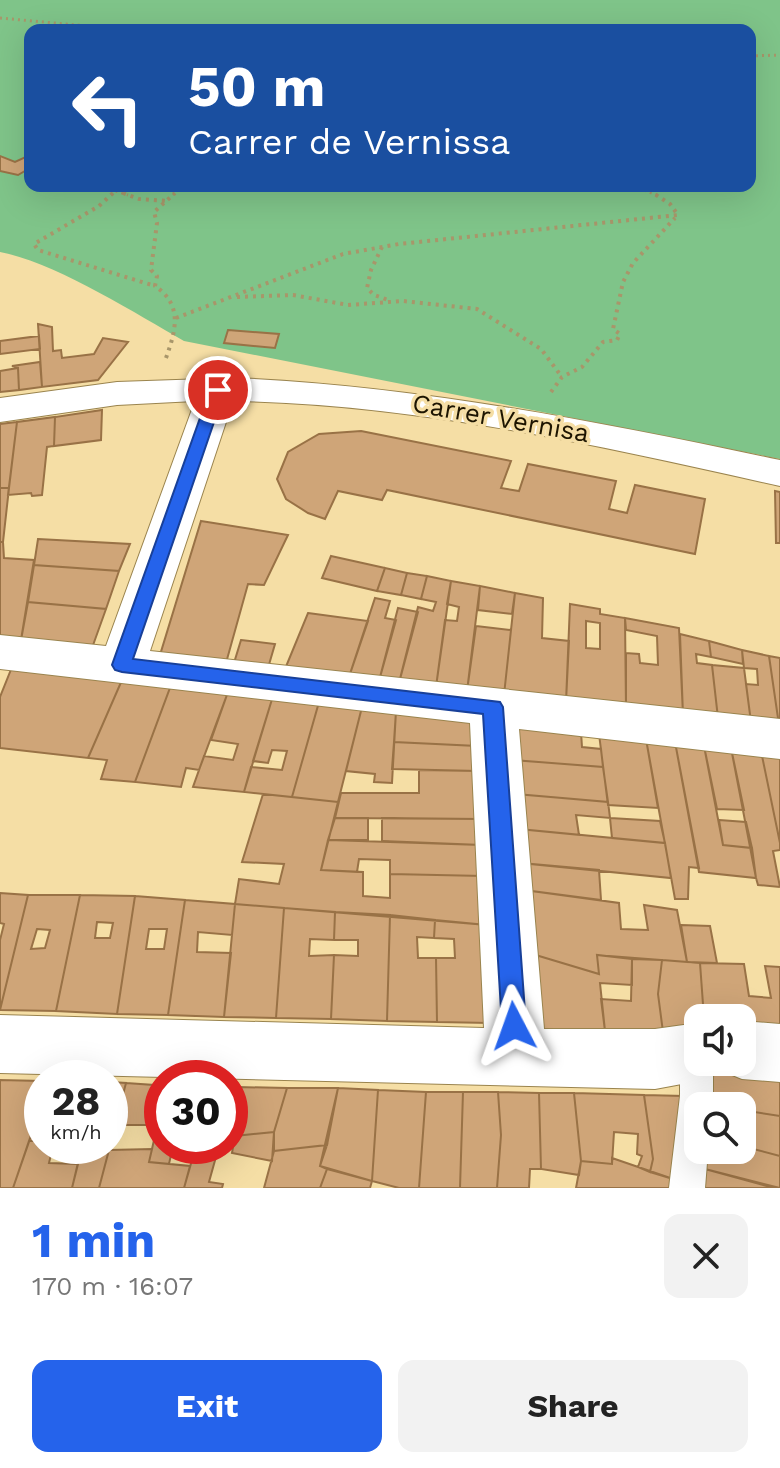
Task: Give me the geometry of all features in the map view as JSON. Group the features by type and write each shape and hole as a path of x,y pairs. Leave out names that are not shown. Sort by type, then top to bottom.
{"street":[{"name":"Carrer Vernisa","path":"0,410 157,391 218,390 379,398 536,421 780,473"},
{"path":"122,665 218,390"},
{"path":"0,652 780,739"},
{"path":"493,707 516,1058"},
{"path":"0,1044 516,1058 655,1059 684,1055"},
{"path":"756,1052 780,1053"}],"lane":[{"path":"687,1188 697,1096 704,1076"}],"path":[{"path":"0,18 66,24"},
{"path":"756,56 780,55"},
{"path":"115,192 99,206 34,244 38,250 94,266 123,279 155,286 170,294 176,318 157,391"},
{"path":"119,192 139,199 169,201"},
{"path":"155,286 157,276 151,270 150,260 157,223 154,212 169,201 173,192"},
{"path":"649,192 673,206 678,215"},
{"path":"176,318 318,262 382,247 678,215"},
{"path":"536,421 542,403 562,377 582,367 603,342 617,340 620,334 613,329 628,273 633,263 678,215"},
{"path":"382,247 371,270 367,288 374,295 392,301"},
{"path":"232,297 293,295 348,305 392,301 477,309 541,349 562,377"}],"green space":[{"path":"0,0 780,0 780,459 184,341 69,277 0,252"}],"building":[{"path":"0,156 15,162 24,158 24,172 18,175 0,171"},
{"path":"38,324 52,327 53,351 61,350 62,358 94,354 103,338 128,342 98,380 42,387"},
{"path":"228,330 279,334 275,348 224,343"},
{"path":"39,336 40,349 0,354 0,341"},
{"path":"40,362 42,387 19,390 18,368 12,366"},
{"path":"18,368 19,390 0,392 0,371"},
{"path":"102,410 101,440 54,446 55,417"},
{"path":"55,417 54,446 47,447 42,495 8,495 17,422"},
{"path":"17,422 9,488 0,488 0,424"},
{"path":"361,431 511,461 501,488 519,491 528,464 616,481 609,509 627,513 635,485 705,499 695,554 387,490 382,500 338,491 325,519 308,513 286,499 277,479 288,452 319,434"},
{"path":"0,488 9,488 3,542 0,542"},
{"path":"775,491 780,492 780,543 776,543"},
{"path":"201,521 288,535 264,585 248,584 226,663 160,655"},
{"path":"38,539 130,544 119,571 34,565"},
{"path":"0,542 3,542 4,558 34,560 21,640 0,639"},
{"path":"331,556 385,568 377,591 322,578"},
{"path":"34,565 119,571 106,609 28,602"},
{"path":"385,568 407,573 401,595 377,591"},
{"path":"407,573 427,576 421,599 401,595"},
{"path":"427,576 451,581 436,687 399,683 418,607 433,611 436,602 421,599"},
{"path":"451,581 480,586 467,691 436,687 445,620 457,621 459,607 447,604"},
{"path":"480,586 515,593 512,614 478,610"},
{"path":"515,593 543,598 542,638 569,641 566,702 504,695"},
{"path":"375,598 390,601 385,618 396,620 379,681 349,677"},
{"path":"28,602 106,609 92,648 21,640"},
{"path":"570,604 600,609 600,614 625,618 626,709 566,702","holes":["586,621 600,623 600,649 586,648"]},
{"path":"398,608 418,612 399,683 379,681"},
{"path":"308,613 368,621 349,677 285,669"},
{"path":"625,618 679,628 683,715 626,709 626,653 639,654 640,663 658,665 657,636 626,630"},
{"path":"476,626 511,630 504,695 467,691"},
{"path":"680,634 709,641 711,657 696,654 697,663 712,665 718,718 683,715"},
{"path":"241,640 275,644 268,668 234,663"},
{"path":"709,641 742,650 743,664 711,657"},
{"path":"742,650 769,656 779,725 751,722 746,684 758,685 757,669 744,668"},
{"path":"769,656 780,658 780,726 779,725"},
{"path":"712,665 744,668 751,722 718,718"},
{"path":"12,667 122,680 88,758 0,748 0,697"},
{"path":"122,680 171,685 135,782 101,779 107,760 88,758"},
{"path":"171,685 228,692 199,770 186,768 181,787 135,782"},
{"path":"228,692 273,696 244,792 193,787 204,756 233,760 238,744 211,740"},
{"path":"273,696 319,702 292,797 244,792 251,767 282,770 287,751 272,750 268,763 253,761"},
{"path":"319,702 362,707 338,802 292,797"},
{"path":"362,707 396,711 392,783 374,782 375,774 346,771"},
{"path":"396,711 468,719 476,725 477,746 394,742"},
{"path":"515,724 581,732 582,747 601,749 603,767 513,760"},
{"path":"599,734 646,739 658,808 608,805"},
{"path":"646,739 675,742 699,868 689,867 688,899 675,899"},
{"path":"394,742 477,746 478,771 392,769"},
{"path":"675,742 704,746 723,845 752,848 756,878 699,872"},
{"path":"704,746 731,748 744,810 717,809"},
{"path":"731,748 761,751 780,843 780,850 773,851 780,887 758,885"},
{"path":"761,751 780,754 780,843"},
{"path":"513,760 603,767 608,802 516,794"},
{"path":"419,770 478,771 480,819 335,818 341,793 419,793"},
{"path":"263,794 338,802 321,870 363,872 363,896 390,898 390,874 484,876 486,925 235,904 239,879 279,884 284,864 242,862"},
{"path":"516,794 608,802 610,818 576,815 579,835 519,829"},
{"path":"335,818 368,818 368,840 328,840"},
{"path":"382,818 480,819 482,845 382,841"},
{"path":"610,818 660,821 665,843 612,838"},
{"path":"719,820 746,822 752,848 723,845"},
{"path":"519,829 665,843 671,878 521,863"},
{"path":"328,840 482,845 484,876 390,874 390,860 359,859 357,872 321,870"},
{"path":"521,863 599,870 601,900 524,890"},
{"path":"524,890 619,903 621,929 648,930 644,905 677,910 687,962 597,955 599,974 529,953"},
{"path":"0,893 28,895 0,1010 0,940 4,924 0,923"},
{"path":"28,895 80,895 56,1011 0,1010","holes":["37,929 50,930 45,948 31,949"]},
{"path":"80,895 135,896 117,1014 56,1011","holes":["97,922 113,923 110,938 95,938"]},
{"path":"135,896 185,900 168,1015 117,1014","holes":["149,929 167,929 164,949 146,949"]},
{"path":"185,900 235,904 232,935 198,932 197,952 231,953 224,1017 168,1015"},
{"path":"235,904 284,908 276,1018 224,1017"},
{"path":"284,908 335,912 334,940 310,939 309,956 334,955 331,1019 276,1018"},
{"path":"335,912 390,915 387,1021 331,1019 334,955 358,956 358,940 334,940"},
{"path":"390,915 435,920 434,938 417,937 418,958 436,958 437,1022 387,1021"},
{"path":"435,920 486,925 490,1023 437,1022 436,958 455,958 454,939 434,938"},
{"path":"681,925 710,926 717,963 687,962"},
{"path":"529,953 599,974 597,955 632,959 632,985 600,983 605,1031 534,1030"},
{"path":"632,959 662,960 658,994 663,1032 605,1031 601,999 631,1001"},
{"path":"662,960 700,963 703,1004 684,1004 684,1033 663,1032 658,994"},
{"path":"700,963 744,964 749,996 771,998 765,966 780,967 780,1034 756,1034 756,1004 703,1004"},
{"path":"756,1072 780,1076 780,1116 756,1112 756,1092 712,1092 713,1076 756,1076"},
{"path":"0,1080 24,1081 24,1156 13,1188 0,1188"},
{"path":"128,1083 144,1084 144,1125 128,1125"},
{"path":"248,1087 287,1088 274,1132 248,1135"},
{"path":"287,1088 338,1088 327,1145 274,1151 274,1132"},
{"path":"338,1088 378,1090 372,1181 320,1166"},
{"path":"378,1090 426,1092 419,1188 399,1188 372,1181"},
{"path":"426,1092 463,1092 460,1188 419,1188"},
{"path":"463,1092 498,1092 501,1135 497,1188 460,1188"},
{"path":"498,1092 539,1093 541,1169 530,1169 529,1188 497,1188 501,1135"},
{"path":"539,1093 574,1093 581,1161 579,1175 541,1169"},
{"path":"574,1093 644,1095 653,1159 650,1172 638,1167 642,1156 637,1154 638,1134 614,1132 612,1164 581,1161"},
{"path":"644,1095 683,1096 676,1180 650,1172 653,1159"},
{"path":"756,1112 780,1116 780,1156 756,1150"},
{"path":"274,1132 272,1161 248,1156 248,1135"},
{"path":"327,1145 320,1166 327,1169 320,1188 264,1188 274,1151"},
{"path":"144,1149 144,1164 190,1166 184,1188 99,1188 105,1164 128,1164 128,1150"},
{"path":"756,1150 780,1156 780,1188 705,1169 706,1164 756,1164"},
{"path":"24,1156 24,1164 78,1164 72,1188 13,1188"},
{"path":"612,1158 676,1180 675,1188 576,1188 581,1161 612,1164"},
{"path":"78,1164 105,1164 99,1188 72,1188"},
{"path":"191,1164 214,1164 209,1182 223,1184 222,1188 184,1188"},
{"path":"327,1169 372,1181 370,1188 320,1188"},
{"path":"705,1169 774,1188 703,1188"}],"route":[{"path":"218,390 122,665 493,707 514,1026"}]}
